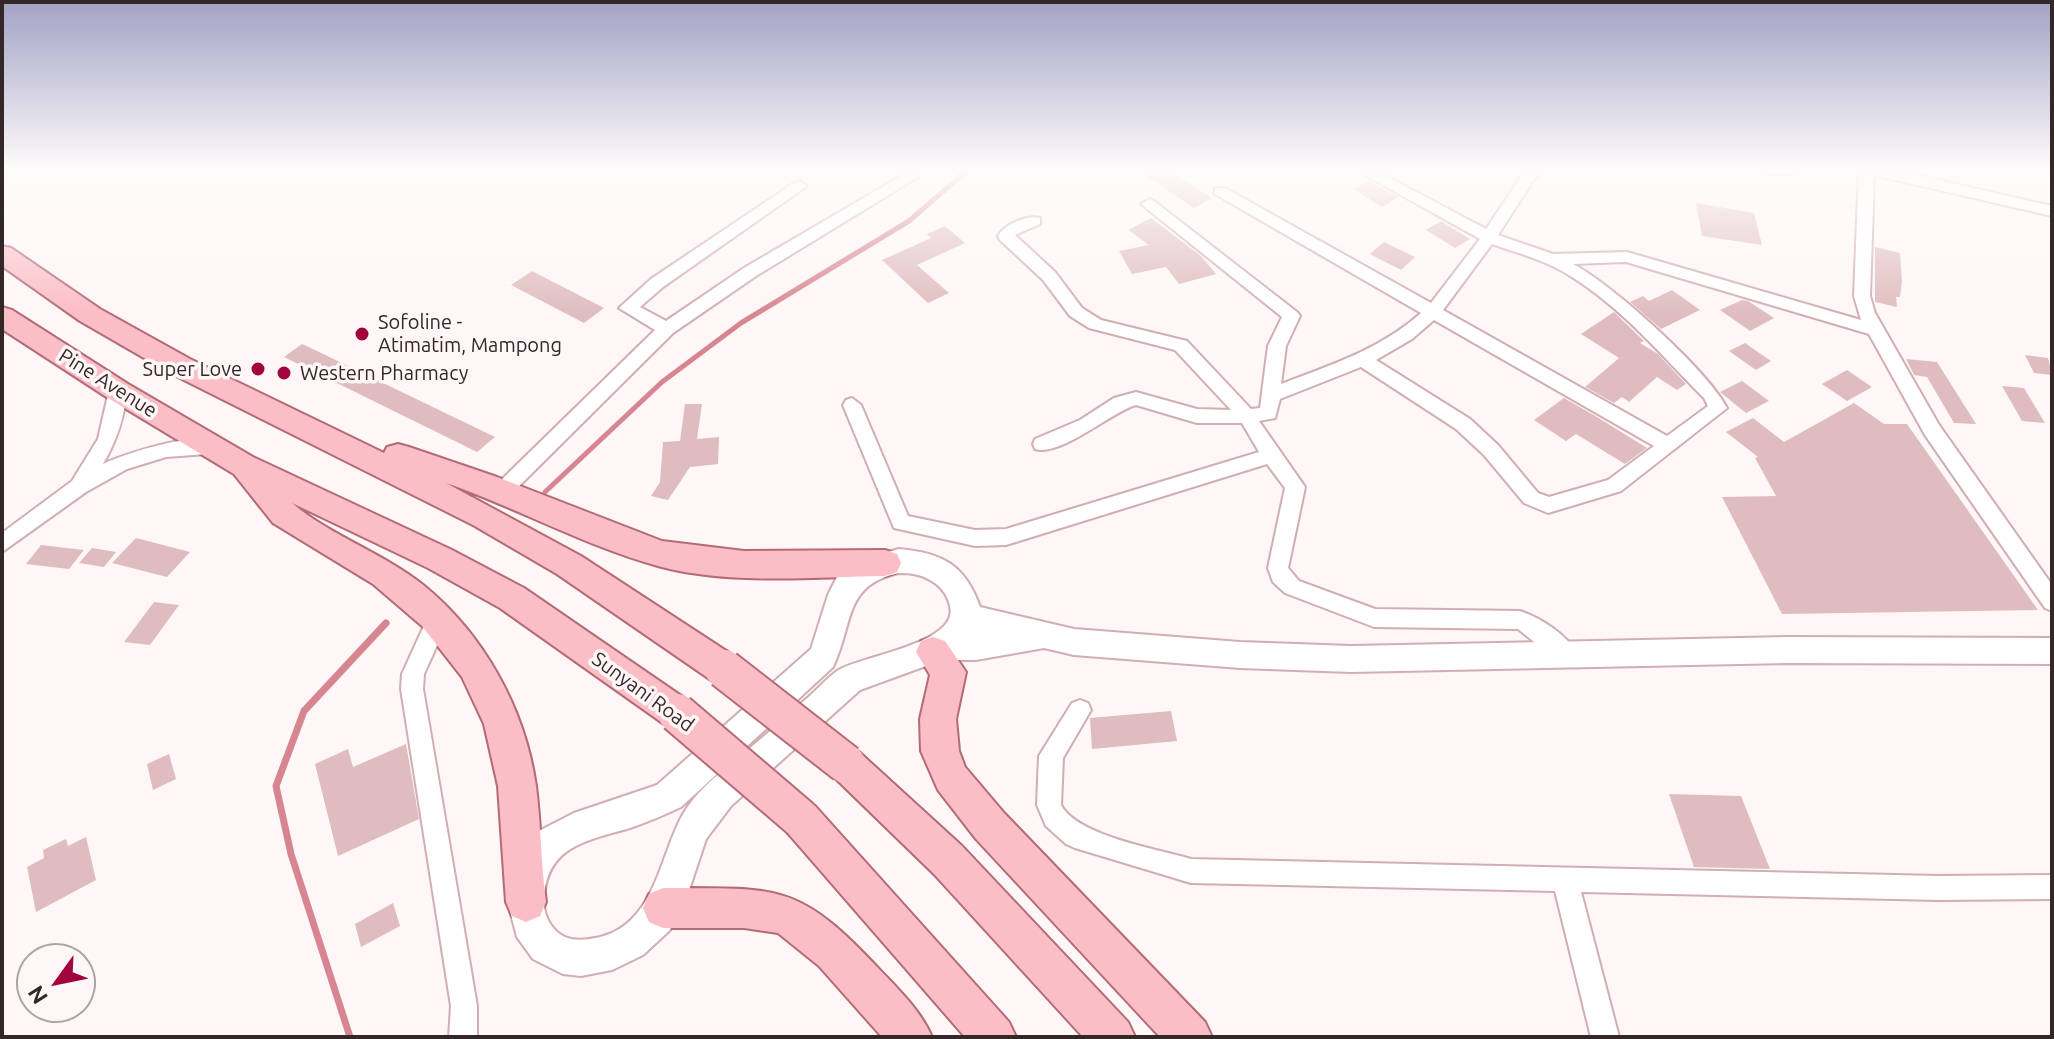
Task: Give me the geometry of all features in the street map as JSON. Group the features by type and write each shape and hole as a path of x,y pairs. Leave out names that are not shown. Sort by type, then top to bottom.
{"main road":[{"path":"2,254 102,323 180,366 484,516 569,565 724,669 846,764 948,860 1113,1037"},
{"name":"Pine Avenue","path":"2,316 118,391 229,457"},
{"path":"285,417 501,492 629,544 662,554 744,564 885,563"},
{"path":"229,457 287,516 387,577 439,617 490,693 510,749 517,785 526,902"},
{"name":"Sunyani Road","path":"229,457 440,559 512,598 677,713 801,819 994,1037"},
{"path":"938,650 948,672 938,719 940,751 951,778 990,826 1190,1037"},
{"path":"663,908 769,910 787,915 809,927 910,1037"}],"street":[{"path":"667,329 628,308 657,283 753,217"},
{"path":"501,492 667,329 750,272 841,217"},
{"path":"1042,444 1087,425 1120,403 1136,398 1197,416 1216,418 1268,413 1277,346 1291,316 1166,217"},
{"path":"1266,217 1668,445"},
{"path":"1361,358 1463,424 1491,450 1531,498 1548,505 1614,486 1715,413 1717,402 1593,284 1552,259 1490,238 1452,217"},
{"path":"1271,395 1361,358 1408,333 1430,312 1490,238 1502,217"},
{"path":"1866,217 1862,296 1875,330 1932,430 2052,602"},
{"path":"1034,221 1008,232 1006,236 1049,276 1076,312 1095,324 1181,345 1247,416 1271,456 1295,487 1278,568 1280,576 1292,587 1374,618 1520,620 1534,626 1566,654"},
{"path":"1552,259 1627,257 1875,330"},
{"path":"79,484 108,444 118,391"},
{"path":"852,405 901,522 975,538 1006,537 1271,456"},
{"path":"2,544 79,484 128,462 166,450 229,457"},
{"path":"938,650 960,630 966,616 960,591 941,571 914,562 885,563 862,572 840,596 829,644 822,658 669,796 651,808 564,832 546,845 530,873 526,902 528,921 537,938 551,950 569,957 590,958 612,953 632,942 650,927 663,908 684,845 711,803 849,680 876,667 938,650 1048,636"},
{"path":"966,616 1074,642 1210,653 1351,659 1929,648 2052,651"},
{"path":"439,617 413,674 412,689 464,1006 463,1037"},
{"path":"1080,710 1051,756 1049,805 1055,818 1075,836 1191,871 1923,888 2052,887"},
{"path":"1565,880 1605,1037"}],"building":[{"path":"1699,217 1755,217 1762,245 1702,236"},
{"path":"1151,218 1201,256 1216,274 1179,284 1166,267 1132,274 1119,251 1149,245 1128,230"},
{"path":"1441,221 1470,239 1455,248 1426,230"},
{"path":"945,226 965,243 917,265 949,293 928,303 882,260 931,238 927,234"},
{"path":"1384,242 1415,257 1401,270 1370,254"},
{"path":"1875,247 1900,253 1902,281 1900,297 1896,297 1897,307 1875,302"},
{"path":"532,271 604,308 584,323 511,285"},
{"path":"1672,290 1700,310 1661,329 1630,302 1643,296 1649,301"},
{"path":"1742,300 1774,318 1750,331 1720,310"},
{"path":"1614,312 1644,341 1640,343 1658,354 1686,384 1677,390 1657,377 1629,402 1622,397 1614,403 1585,387 1619,358 1581,334"},
{"path":"1745,343 1771,361 1756,370 1729,351"},
{"path":"302,344 495,437 477,452 284,357"},
{"path":"2025,355 2048,358 2052,375 2034,373"},
{"path":"1906,359 1937,362 1976,424 1954,423 1927,377 1914,375"},
{"path":"1847,370 1872,387 1847,401 1822,384"},
{"path":"1742,381 1769,401 1746,413 1720,392"},
{"path":"2002,386 2024,388 2045,423 2022,421"},
{"path":"1564,398 1647,448 1625,464 1576,434 1566,441 1534,420"},
{"path":"1854,403 1884,424 1907,424 2038,610 1782,614 1722,497 1776,496 1755,458 1758,457 1726,432 1753,418 1784,442"},
{"path":"685,404 702,404 697,439 719,437 718,464 690,467 668,500 651,496 660,482 663,442 680,441"},
{"path":"136,538 190,552 167,577 112,563"},
{"path":"41,545 84,550 69,569 26,564"},
{"path":"92,548 116,552 104,567 79,563"},
{"path":"154,602 179,605 150,645 124,642"},
{"path":"1171,711 1177,741 1092,749 1090,718"},
{"path":"406,744 419,819 338,856 315,764 348,749 353,767"},
{"path":"169,754 176,779 153,790 147,764"},
{"path":"1669,794 1741,796 1770,869 1694,867"},
{"path":"86,837 96,880 36,912 27,867 44,858 43,850 66,839 68,846"},
{"path":"393,903 400,926 361,947 355,924"}],"waterway":[{"path":"545,492 662,382 741,323 913,217"},
{"path":"350,1037 291,854 276,786 304,711 386,623"}],"place":[{"name":"Sofoline - Atimatim, Mampong","path":"362,334"},
{"name":"Super Love","path":"258,369"},
{"name":"Western Pharmacy","path":"284,373"}]}
